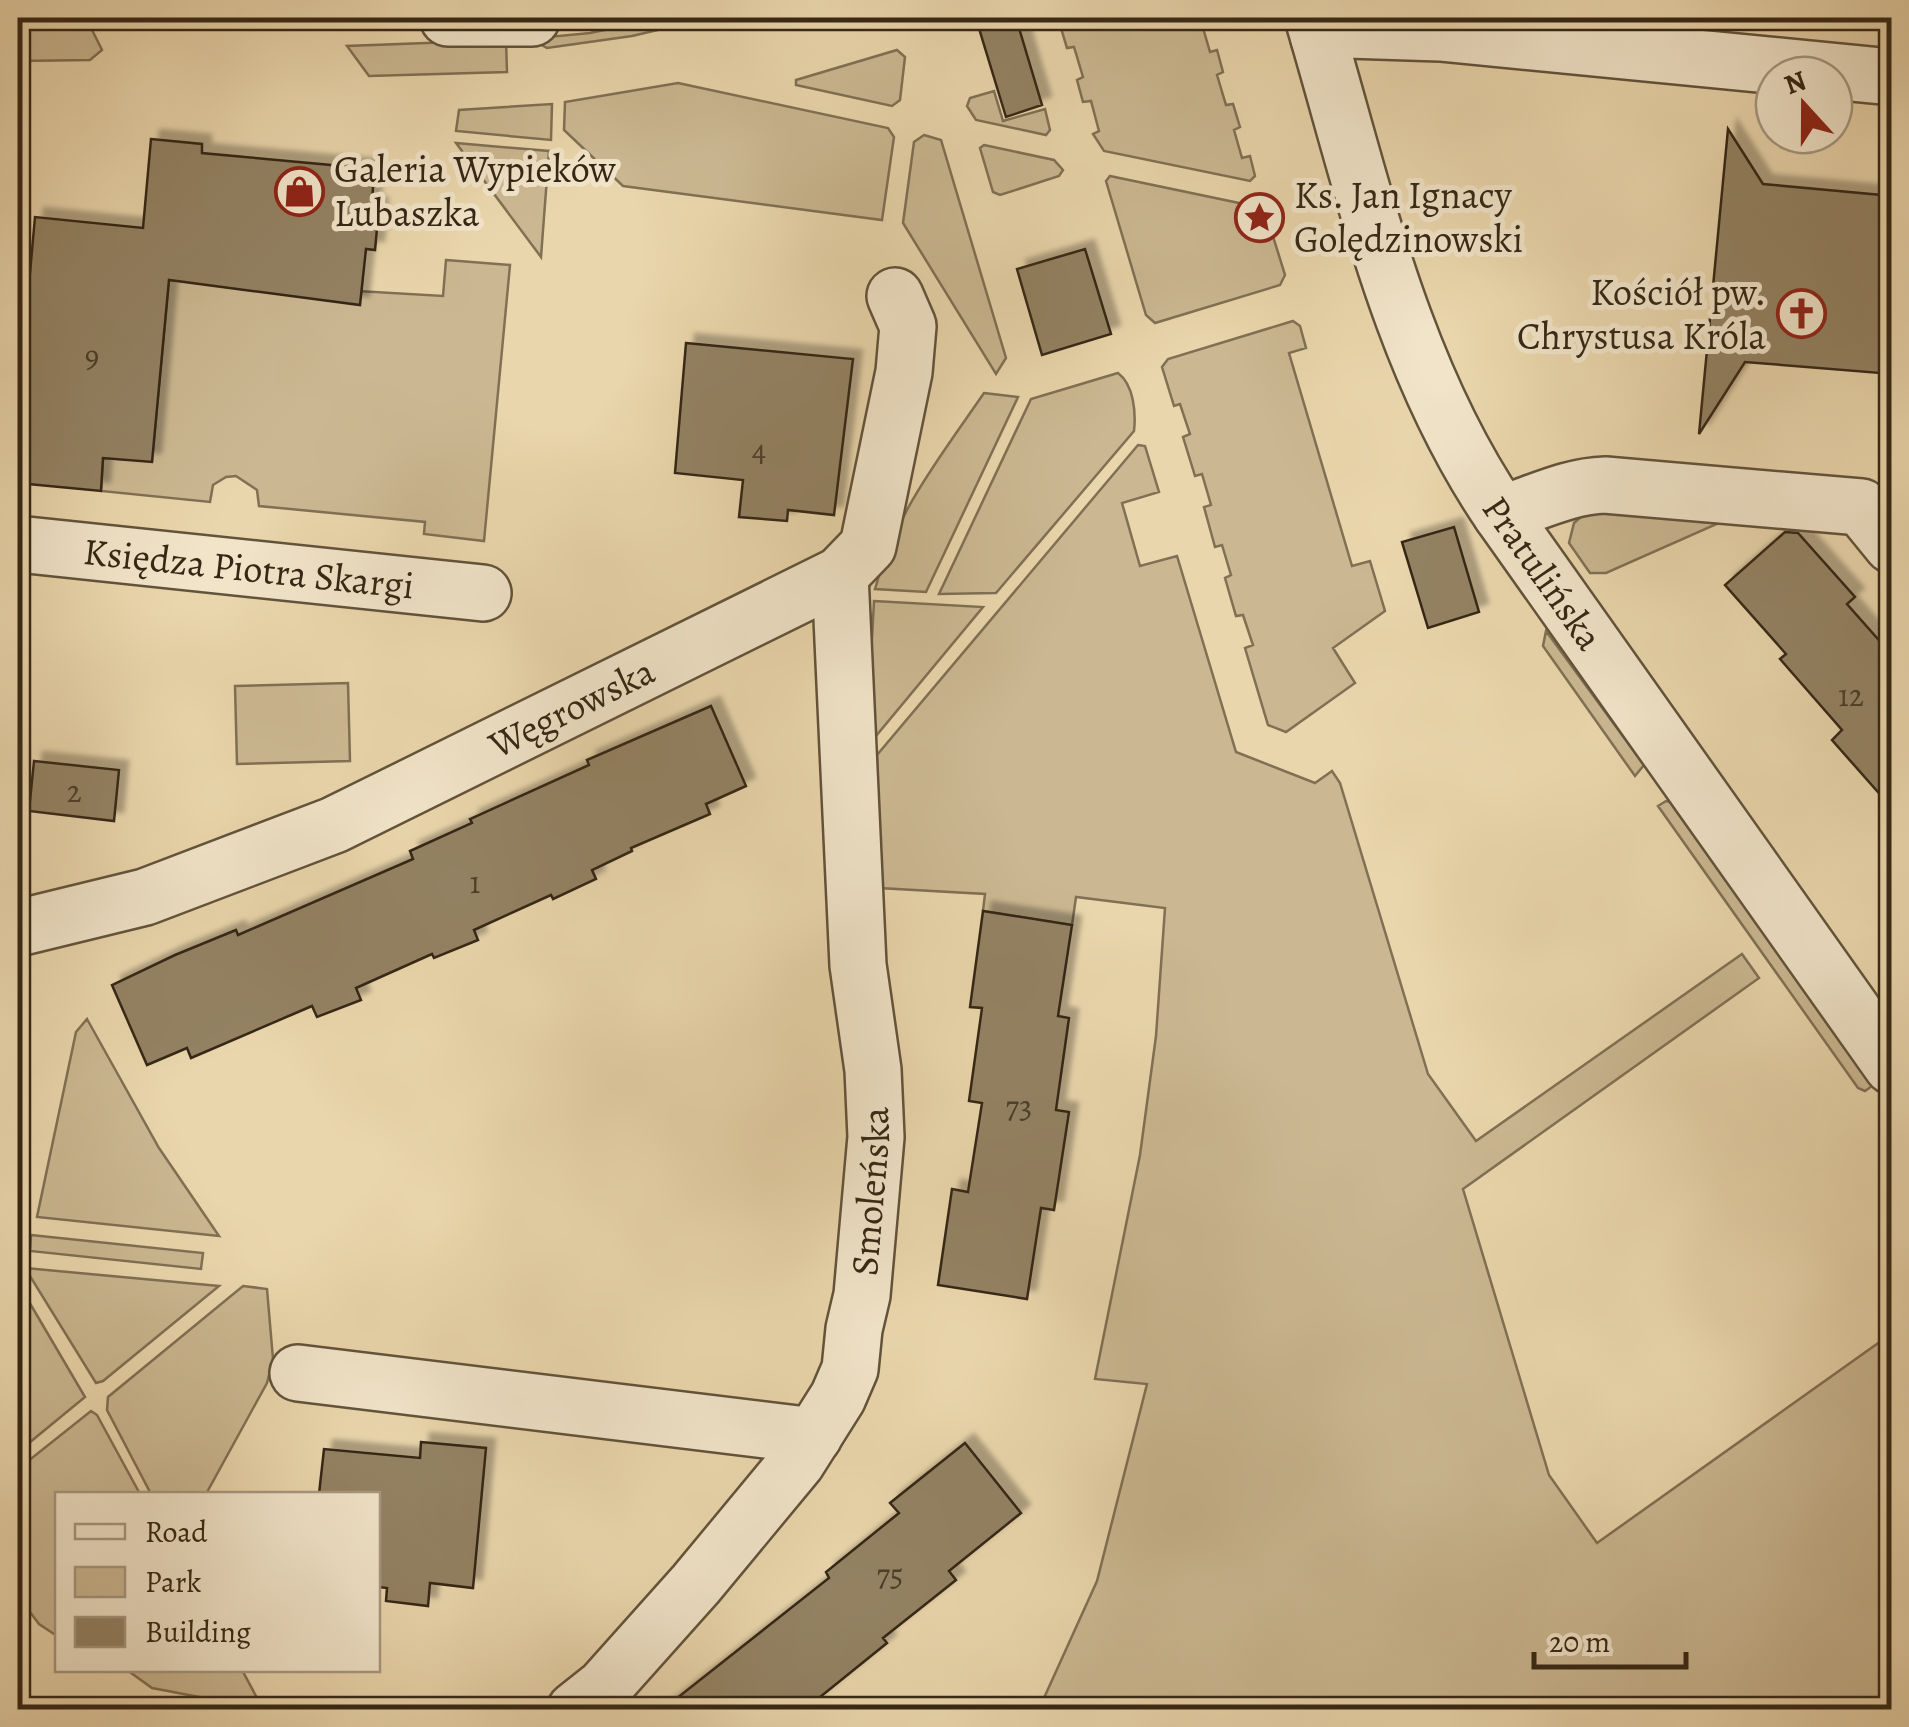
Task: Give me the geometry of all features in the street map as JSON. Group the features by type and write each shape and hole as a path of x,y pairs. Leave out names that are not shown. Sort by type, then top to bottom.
{"street":[{"path":"448,18 532,18"},
{"path":"1316,28 1440,33 1892,77"},
{"name":"Pratulińska","path":"1316,28 1420,364 1462,454 1892,1066"},
{"name":"Węgrowska","path":"18,928 144,897 334,825 840,575 868,546 904,372 908,326 895,296"},
{"path":"1501,514 1577,486 1591,485 1882,521"},
{"name":"Księdza Piotra Skargi","path":"18,544 483,593"},
{"name":"Smoleńska","path":"574,1710 604,1687 797,1462 838,1398 850,1369 862,1296 876,1138 872,1070 858,965 840,575"},
{"path":"298,1373 814,1436"}],"green space":[{"path":"31,18 86,18 102,50 90,60 18,61 18,30"},
{"path":"664,18 691,18 688,23 632,36 547,48 537,38 590,33"},
{"path":"1058,18 1208,18 1201,21 1210,52 1217,50 1223,72 1217,75 1226,105 1233,104 1240,127 1234,130 1242,158 1250,156 1255,176 1250,181 1104,151 1093,134 1099,131 1091,101 1083,102 1077,80 1083,77 1074,47 1067,48"},
{"path":"506,40 507,72 369,76 347,46"},
{"path":"897,50 905,57 900,100 892,106 796,85 796,80"},
{"path":"678,83 888,128 894,137 882,220 623,186 564,130 565,102"},
{"path":"994,91 1003,121 1045,109 1050,130 1046,135 976,120 967,106 970,98"},
{"path":"552,104 551,140 456,131 459,110"},
{"path":"924,135 941,140 1006,358 996,374 903,223 914,142"},
{"path":"456,143 549,151 541,257"},
{"path":"984,145 1054,160 1063,170 1059,176 1000,195 993,192 980,148"},
{"path":"1110,176 1258,207 1267,217 1285,275 1280,285 1155,323 1146,315 1106,181"},
{"path":"446,260 510,265 484,541 424,534 425,522 259,506 257,490 236,476 213,485 210,502 101,491 103,458 152,461 169,280 443,296"},
{"path":"1293,321 1300,326 1306,348 1289,353 1352,566 1370,561 1385,611 1333,648 1355,683 1286,732 1268,725 1245,648 1253,645 1243,615 1236,616 1225,578 1231,575 1222,545 1215,547 1204,507 1211,505 1202,474 1195,476 1183,437 1190,434 1180,404 1174,406 1162,367 1168,359"},
{"path":"1118,373 1131,392 1134,431 996,593 939,594 1031,399"},
{"path":"984,393 1018,397 926,592 875,589 907,510"},
{"path":"1138,445 1145,446 1159,492 1122,503 1140,566 1177,556 1236,752 1315,783 1332,771 1340,783 1428,1074 1476,1141 1742,954 1759,978 1463,1189 1549,1475 1597,1543 1891,1334 1891,1709 1039,1709 1097,1581 1147,1384 1095,1379 1140,1155 1156,1036 1165,908 1076,897 1072,925 983,911 985,894 879,888 877,755"},
{"path":"1580,501 1728,519 1606,573 1590,573 1569,543 1574,523 1584,514"},
{"path":"874,601 983,607 866,748"},
{"path":"1546,631 1644,765 1635,776 1543,646"},
{"path":"348,683 350,761 237,764 235,686"},
{"path":"1666,801 1872,1086 1865,1091 1858,1088 1658,806"},
{"path":"87,1019 159,1148 219,1236 37,1217 76,1032"},
{"path":"31,1235 203,1253 201,1269 30,1251"},
{"path":"25,1268 219,1286 96,1383"},
{"path":"18,1283 85,1397 18,1452"},
{"path":"243,1286 267,1289 273,1359 267,1383 207,1492 150,1492 107,1410 108,1397"},
{"path":"91,1411 97,1415 139,1492 55,1492 55,1635 39,1624 18,1596 18,1469"},
{"path":"130,1672 243,1672 263,1709 152,1688"}],"building":[{"path":"1016,18 1042,105 1006,117 978,25"},
{"name":"Kościół pw. Chrystusa Króla","path":"1728,129 1763,184 1892,196 1892,374 1745,362 1699,434"},
{"path":"151,139 202,144 202,153 374,169 372,206 379,207 375,250 366,249 360,305 169,280 152,462 103,458 101,491 18,483 18,407 35,217 143,228"},
{"path":"1085,249 1111,334 1042,355 1017,269"},
{"path":"686,343 853,359 834,515 788,510 787,521 739,517 743,480 675,473"},
{"path":"1454,527 1479,612 1428,628 1402,542"},
{"path":"1785,532 1798,533 1855,597 1847,604 1892,655 1892,808 1832,740 1842,730 1780,659 1786,654 1725,585"},
{"path":"711,706 746,786 706,804 710,814 631,848 632,851 592,870 596,879 474,930 478,940 434,958 432,954 356,988 361,1000 317,1017 312,1006 191,1058 187,1048 147,1065 112,985 175,955 236,930 238,935 413,859 410,851 472,823 470,819 589,765 587,760"},
{"path":"34,761 119,770 114,821 29,811"},
{"path":"983,911 1072,925 1058,1016 1069,1018 1056,1110 1069,1112 1054,1210 1041,1208 1027,1299 938,1285 952,1189 968,1192 982,1103 969,1101 982,1008 970,1007"},
{"path":"421,1442 486,1448 473,1588 430,1583 428,1606 386,1601 387,1588 380,1587 380,1492 319,1492 324,1449 420,1458"},
{"path":"965,1443 1021,1513 949,1571 956,1580 883,1638 887,1643 804,1710 662,1710 829,1578 826,1572 899,1513 890,1503"}],"place":[{"name":"Galeria Wypieków Lubaszka","path":"299,191"},
{"name":"Ks. Jan Ignacy Golędzinowski","path":"1259,217"},
{"name":"Kościół pw. Chrystusa Króla","path":"1801,314"}]}
